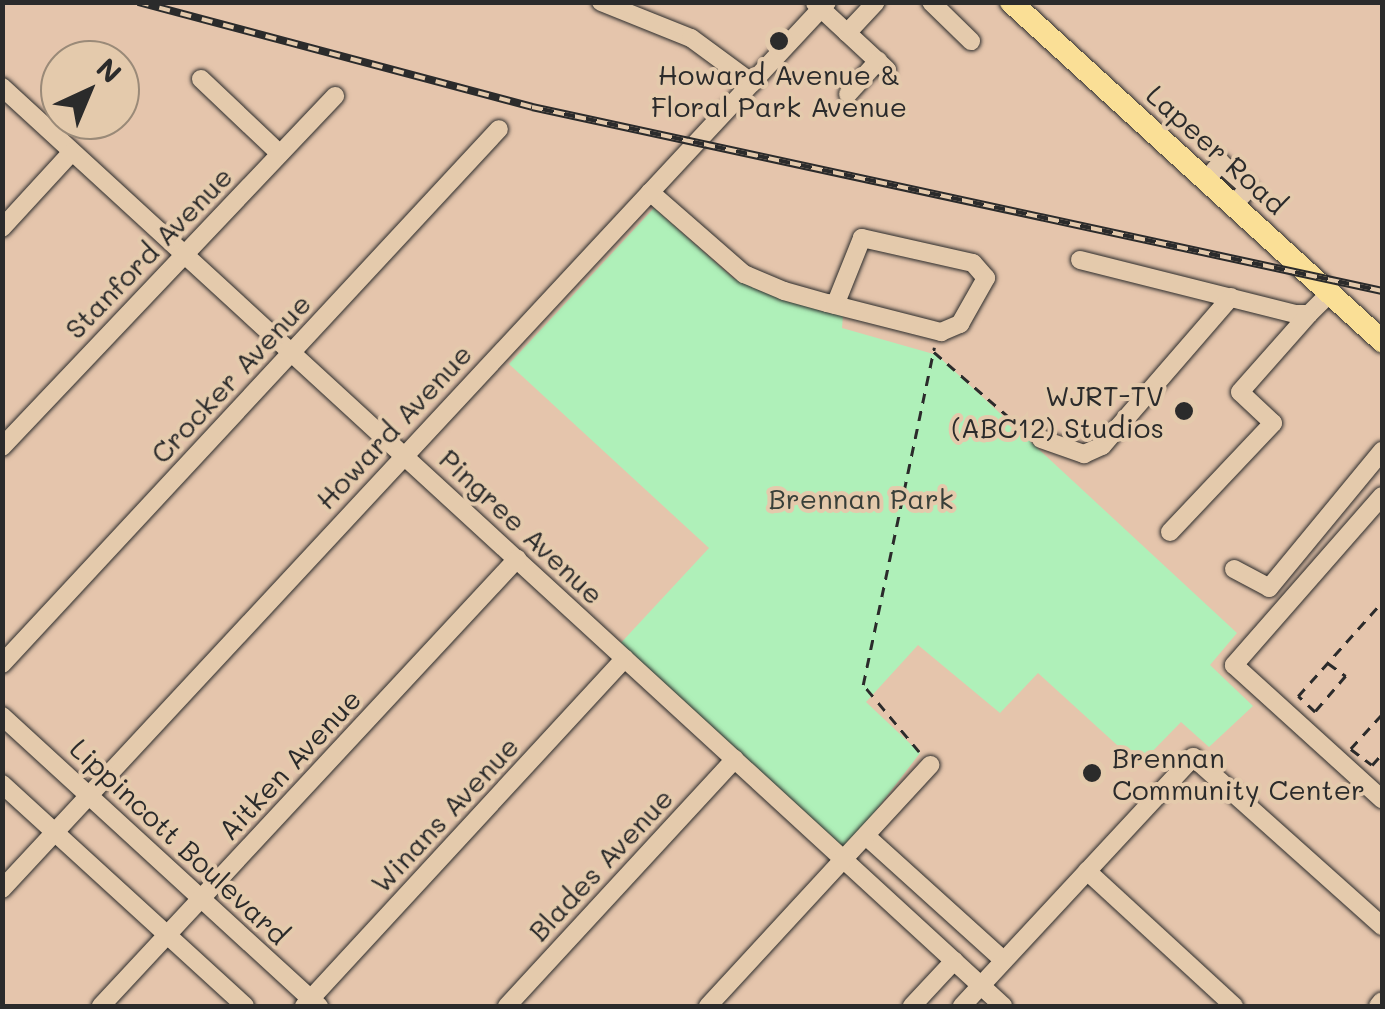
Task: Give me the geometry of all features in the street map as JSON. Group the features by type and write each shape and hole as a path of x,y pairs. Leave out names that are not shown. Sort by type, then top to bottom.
{"main road":[{"name":"Lapeer Road","path":"1012,2 1382,341"}],"street":[{"path":"847,33 876,2"},
{"path":"931,2 971,41"},
{"path":"601,5 636,9 690,38 752,83"},
{"path":"821,5 883,65 848,94"},
{"name":"Howard Avenue","path":"2,889 821,5"},
{"path":"201,79 280,153"},
{"name":"Pingree Avenue","path":"2,87 1002,1006"},
{"name":"Stanford Avenue","path":"2,447 335,96"},
{"name":"Crocker Avenue","path":"2,664 499,129"},
{"path":"2,228 72,152"},
{"path":"650,192 744,274 835,305 941,332 982,294 986,278 972,263 862,238 835,305"},
{"path":"1080,260 1309,314"},
{"path":"1170,532 1273,423 1240,392 1330,293"},
{"path":"1041,439 1084,454 1102,446 1230,297"},
{"path":"1234,568 1268,588 1382,450"},
{"path":"1382,496 1234,665 1382,800"},
{"name":"Aitken Avenue","path":"102,1006 517,558"},
{"name":"Winans Avenue","path":"312,1004 625,658"},
{"name":"Lippincott Boulevard","path":"2,716 312,1004"},
{"path":"962,1006 1193,756 1382,926"},
{"name":"Blades Avenue","path":"507,1006 734,760"},
{"path":"708,1006 930,765"},
{"path":"2,784 245,1006"},
{"path":"866,836 1003,960"},
{"path":"1087,872 1234,1006"},
{"path":"912,1006 954,961"}],"path":[{"path":"930,765 864,685 933,351 941,332"},
{"path":"933,351 1041,439"},
{"path":"1328,663 1346,676 1314,712 1298,696 1382,602"},
{"path":"1382,715 1351,749 1372,765 1382,754"}],"green space":[{"name":"Brennan Park","path":"654,208 733,278 843,315 842,328 937,355 1237,633 1210,665 1253,706 1209,747 1181,722 1139,765 1038,673 1000,713 918,645 866,702 920,753 844,852 618,646 709,548 509,364"}],"railway":[{"path":"138,2 532,107 1382,291"}],"place":[{"name":"Howard Avenue & Floral Park Avenue","path":"779,41"},
{"name":"WJRT-TV (ABC12) Studios","path":"1184,411"},
{"name":"Brennan Community Center","path":"1092,773"}]}
